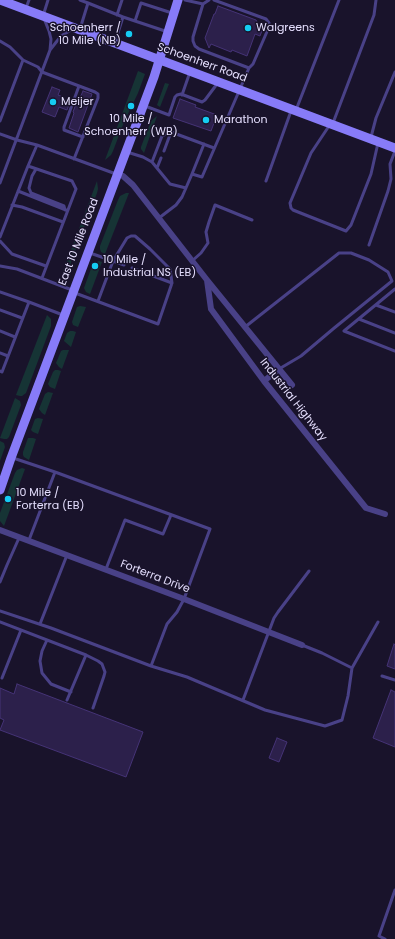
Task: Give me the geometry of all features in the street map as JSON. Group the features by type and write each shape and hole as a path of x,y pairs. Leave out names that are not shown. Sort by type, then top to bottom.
{"main road":[{"name":"Schoenherr Road","path":"0,0 395,148"},
{"name":"East 10 Mile Road","path":"0,490 160,60 178,0"}],"street":[{"name":"Industrial Highway","path":"118,174 127,179 292,385"},
{"name":"Industrial Highway","path":"207,280 211,309 264,381 366,508 385,514"},
{"path":"264,381 279,369"},
{"name":"Forterra Drive","path":"0,530 106,569 302,645"}],"lane":[{"path":"26,10 29,0"},
{"path":"48,0 43,16 49,31 50,50"},
{"path":"80,0 122,17 168,32"},
{"path":"117,15 122,0"},
{"path":"185,0 203,4"},
{"path":"209,0 203,4 193,37 195,46 199,49 249,68"},
{"path":"192,174 202,177 239,90 249,68 253,64 269,27 269,23 266,19 214,0"},
{"path":"266,181 339,0"},
{"path":"376,0 374,15 332,124 311,153 290,203 290,208 346,231 351,225 370,174 376,118 395,72"},
{"path":"0,183 50,50 66,32 77,29 88,3"},
{"path":"135,21 141,3 174,14"},
{"path":"114,43 122,17"},
{"path":"0,42 10,47 23,60 38,67 42,72 98,94 98,98 74,159"},
{"path":"0,121 23,60"},
{"path":"182,95 190,72"},
{"path":"143,105 169,115 177,95 182,95 202,102 219,82"},
{"path":"79,86 64,130 83,137"},
{"path":"152,162 162,136 171,132 214,148"},
{"path":"164,151 171,132"},
{"path":"0,134 37,145 118,174"},
{"path":"159,218 176,205 182,197 204,144"},
{"path":"0,237 37,145"},
{"path":"126,151 152,162 170,184 186,188"},
{"path":"369,245 388,191 391,179 390,164 395,151"},
{"path":"157,168 161,158"},
{"path":"28,166 72,182 76,189 66,211 42,278"},
{"path":"36,169 32,176 29,188 31,193 64,206 66,211"},
{"path":"18,191 66,211"},
{"path":"12,205 22,207 63,222"},
{"path":"192,261 201,253 208,243 206,232 215,205 252,220"},
{"path":"0,266 17,269 42,278 98,301 158,324 172,283 170,270 150,249 135,236 131,236 127,238 113,261 98,301"},
{"path":"0,241 12,254 46,266"},
{"path":"88,252 124,265"},
{"path":"245,327 339,253 351,253 369,260 388,272 392,281 301,356 279,369"},
{"path":"132,268 172,283"},
{"path":"394,290 344,331 395,351"},
{"path":"0,292 64,315"},
{"path":"0,371 2,372 29,302"},
{"path":"376,305 395,312"},
{"path":"0,310 22,318"},
{"path":"359,319 395,333"},
{"path":"0,331 15,337"},
{"path":"0,353 8,356"},
{"path":"11,458 55,472 210,529 184,599 177,612 167,624 151,666"},
{"path":"29,540 55,472"},
{"path":"106,569 125,520 163,534 171,515"},
{"path":"0,582 19,537"},
{"path":"40,624 67,555"},
{"path":"243,700 268,632 278,612 309,571"},
{"path":"0,611 40,624 151,666 187,676 265,710 325,726 342,720 348,696 352,668 378,622"},
{"path":"0,622 86,655 102,664 105,672 93,708"},
{"path":"2,678 20,630"},
{"path":"46,640 40,661 42,673 51,684 70,692"},
{"path":"302,645 352,668"},
{"path":"67,700 86,655"},
{"path":"382,676 395,680"},
{"path":"385,939 379,936 395,890"}],"green space":[{"path":"138,71 145,74 138,93 124,122 113,151 105,160"},
{"path":"165,83 169,84 160,107 157,105"},
{"path":"157,116 144,153 141,147 151,121"},
{"path":"97,181 97,193 70,265 62,274"},
{"path":"129,193 105,254 101,252 100,246 118,200 120,196"},
{"path":"99,261 102,262 90,294 86,292 84,288 92,266 94,263"},
{"path":"77,307 86,307 78,327 73,325 72,322"},
{"path":"47,315 51,319 51,326 26,393 22,396 16,395"},
{"path":"70,331 76,332 71,347 64,341 67,333"},
{"path":"69,350 62,369 56,363 61,351"},
{"path":"55,370 61,371 55,389 50,387 48,384"},
{"path":"48,392 53,393 45,415 39,409 45,394"},
{"path":"15,398 20,401 21,405 9,437 7,439 0,438"},
{"path":"35,419 43,419 38,434 31,430"},
{"path":"28,438 36,439 29,460 23,455"},
{"path":"0,441 4,443 5,447 0,461"},
{"path":"22,468 25,469 4,526 0,521 0,513 15,473 17,470"}],"building":[{"name":"Walgreens","path":"218,6 256,20 259,26 263,28 260,36 255,34 247,56 232,50 231,52 211,44 209,48 205,38"},
{"path":"52,87 60,90 58,95 63,97 62,99 70,102 67,110 59,107 55,117 42,112"},
{"path":"83,91 92,94 78,132 69,128 76,104 77,105"},
{"path":"180,99 196,105 195,107 217,115 211,131 173,118"},
{"path":"394,644 395,645 395,669 387,666"},
{"path":"17,684 143,732 126,777 0,730 4,720 0,718 0,688 14,694"},
{"path":"391,690 395,692 395,747 373,738"},
{"path":"277,738 287,742 279,762 269,758"}],"place":[{"name":"Walgreens","path":"248,28"},
{"name":"Schoenherr / 10 Mile (NB)","path":"129,34"},
{"name":"Meijer","path":"53,102"},
{"name":"10 Mile / Schoenherr (WB)","path":"131,106"},
{"name":"Marathon","path":"206,120"},
{"name":"10 Mile / Industrial NS (EB)","path":"95,266"},
{"name":"10 Mile / Forterra (EB)","path":"8,499"}]}
